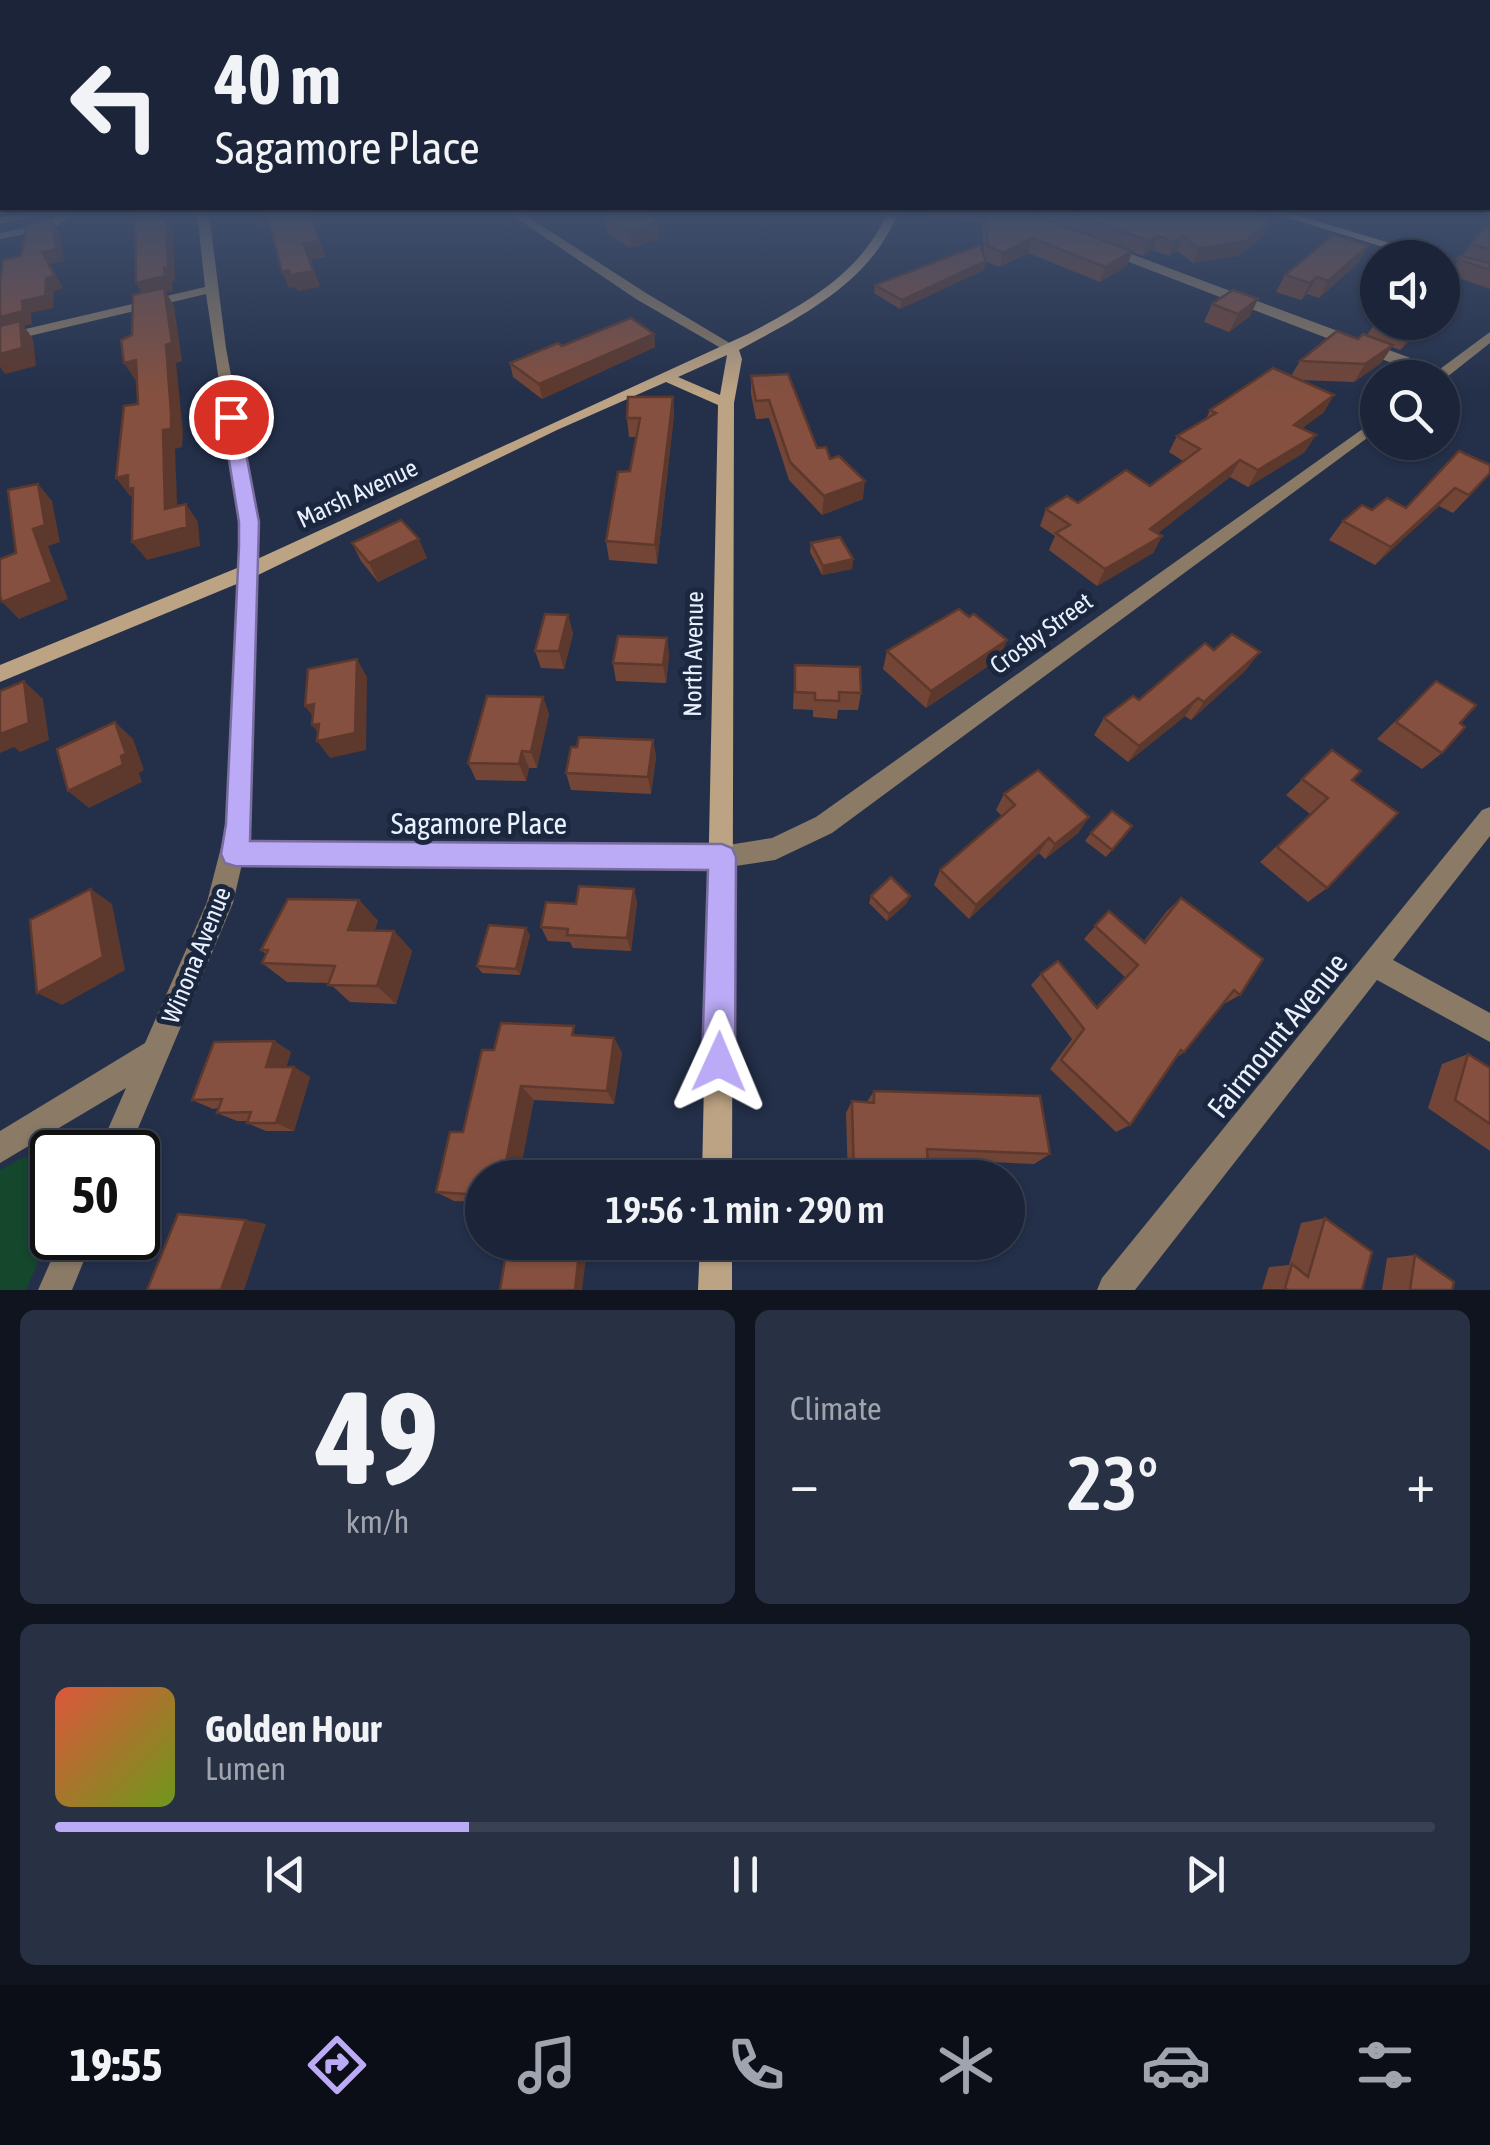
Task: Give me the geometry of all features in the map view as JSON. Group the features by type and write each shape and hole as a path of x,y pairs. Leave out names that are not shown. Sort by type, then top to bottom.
{"main road":[{"path":"732,348 824,296 849,273"},
{"name":"Marsh Avenue","path":"0,674 249,571 732,348"},
{"name":"North Avenue","path":"717,1160 726,404 734,359 732,348"},
{"path":"666,377 726,404"},
{"path":"715,1290 716,1260"}],"street":[{"name":"Winona Avenue","path":"123,1130 220,903 240,824 249,522 210,273"},
{"path":"606,273 732,348"},
{"path":"1169,273 1398,360"},
{"path":"0,339 212,289"},
{"path":"1460,360 1490,336"},
{"name":"Crosby Street","path":"722,857 775,849 824,825 1360,435"},
{"name":"Fairmount Avenue","path":"1123,1288 1490,818"},
{"name":"Sagamore Place","path":"235,854 722,857"},
{"path":"1375,964 1490,1028"},
{"path":"0,1148 156,1053"},
{"path":"54,1290 67,1260"}],"green space":[{"path":"30,1156 30,1260 39,1260 26,1290 0,1290 0,1170"}],"building":[{"path":"1,273 55,276 46,278 45,296 22,301 23,311 0,317"},
{"path":"136,273 165,273 165,276 136,283"},
{"path":"906,273 960,273 902,300 875,285"},
{"path":"1337,273 1328,281 1317,277 1310,283 1285,275"},
{"path":"164,288 172,343 166,345 171,429 163,430 165,509 186,504 187,527 132,542 133,488 128,489 128,475 116,478 124,406 138,404 136,360 124,363 121,340 132,335 133,295"},
{"path":"1233,290 1258,299 1238,314 1212,304"},
{"path":"631,318 654,334 539,384 510,363 558,343 562,346"},
{"path":"20,321 22,348 0,354 0,326"},
{"path":"1337,331 1360,340 1393,345 1371,360 1360,360 1360,364 1300,361"},
{"path":"1273,368 1334,395 1294,425 1316,435 1258,470 1240,460 1150,529 1162,536 1105,569 1056,533 1070,525 1046,509 1067,496 1078,503 1126,470 1150,486 1200,449 1177,436 1216,413 1210,410"},
{"path":"788,374 817,448 826,447 830,459 839,456 865,481 824,496 790,462 769,400 756,401 751,376"},
{"path":"628,397 673,397 655,545 606,541 618,472 630,471 640,418 627,418"},
{"path":"1460,451 1490,465 1490,473 1469,495 1455,488 1391,547 1343,521 1362,505 1372,510 1387,498 1406,508 1451,460 1460,460"},
{"path":"38,484 45,525 33,529 52,582 2,602 0,559 16,553 8,490"},
{"path":"401,520 419,539 369,563 352,543"},
{"path":"840,537 853,559 823,566 811,543"},
{"path":"959,609 969,617 974,614 1007,640 931,691 887,651"},
{"path":"545,614 568,615 559,651 535,651"},
{"path":"1232,634 1260,652 1204,702 1198,698 1139,746 1104,718 1133,696 1139,700 1205,643 1214,650"},
{"path":"618,636 667,638 663,665 613,663"},
{"path":"357,659 355,733 317,741 319,724 312,725 314,704 305,706 308,669"},
{"path":"795,665 860,667 861,693 839,692 839,701 815,700 815,693 795,692"},
{"path":"24,681 29,723 0,734 0,691"},
{"path":"1436,681 1476,705 1460,723 1465,727 1442,753 1396,722"},
{"path":"487,696 543,697 531,752 522,751 519,764 468,763"},
{"path":"115,722 126,754 121,756 123,765 68,791 57,749"},
{"path":"579,737 653,740 648,777 566,773 571,747 577,747"},
{"path":"1332,750 1361,771 1352,780 1398,813 1327,888 1277,847 1328,798 1302,779"},
{"path":"1038,770 1089,817 1055,844 1049,838 976,905 940,870 1015,805 1004,794"},
{"path":"1112,811 1132,826 1112,850 1091,833"},
{"path":"891,877 910,896 889,914 871,896"},
{"path":"579,886 634,889 627,938 567,935 568,929 541,927 546,902 576,904"},
{"path":"91,889 103,957 37,993 30,920"},
{"path":"1181,898 1263,959 1240,995 1234,990 1184,1052 1181,1050 1130,1125 1061,1060 1084,1029 1041,974 1058,961 1097,1008 1138,965 1095,926 1109,911 1145,943"},
{"path":"288,899 359,900 348,930 394,931 377,986 328,985 335,966 262,963 268,950 261,950"},
{"path":"489,925 526,928 516,969 477,966"},
{"path":"501,1023 574,1026 572,1035 614,1038 607,1091 521,1086 507,1160 465,1160 465,1194 436,1192 450,1132 463,1132 482,1050 494,1050"},
{"path":"274,1041 266,1067 294,1067 276,1123 247,1123 251,1112 217,1113 222,1099 192,1100 214,1042"},
{"path":"1468,1054 1490,1068 1490,1124 1455,1100"},
{"path":"874,1091 1040,1096 1050,1154 927,1149 928,1160 854,1160 852,1101 874,1103"},
{"path":"178,1214 246,1220 221,1290 147,1290"},
{"path":"1325,1218 1372,1252 1362,1290 1288,1290 1285,1288 1292,1264 1308,1277"},
{"path":"1415,1255 1454,1282 1452,1290 1410,1290"},
{"path":"505,1260 578,1260 575,1290 500,1290"}],"route":[{"path":"231,417 249,522 240,824 235,854 722,857 719,1062"}]}
